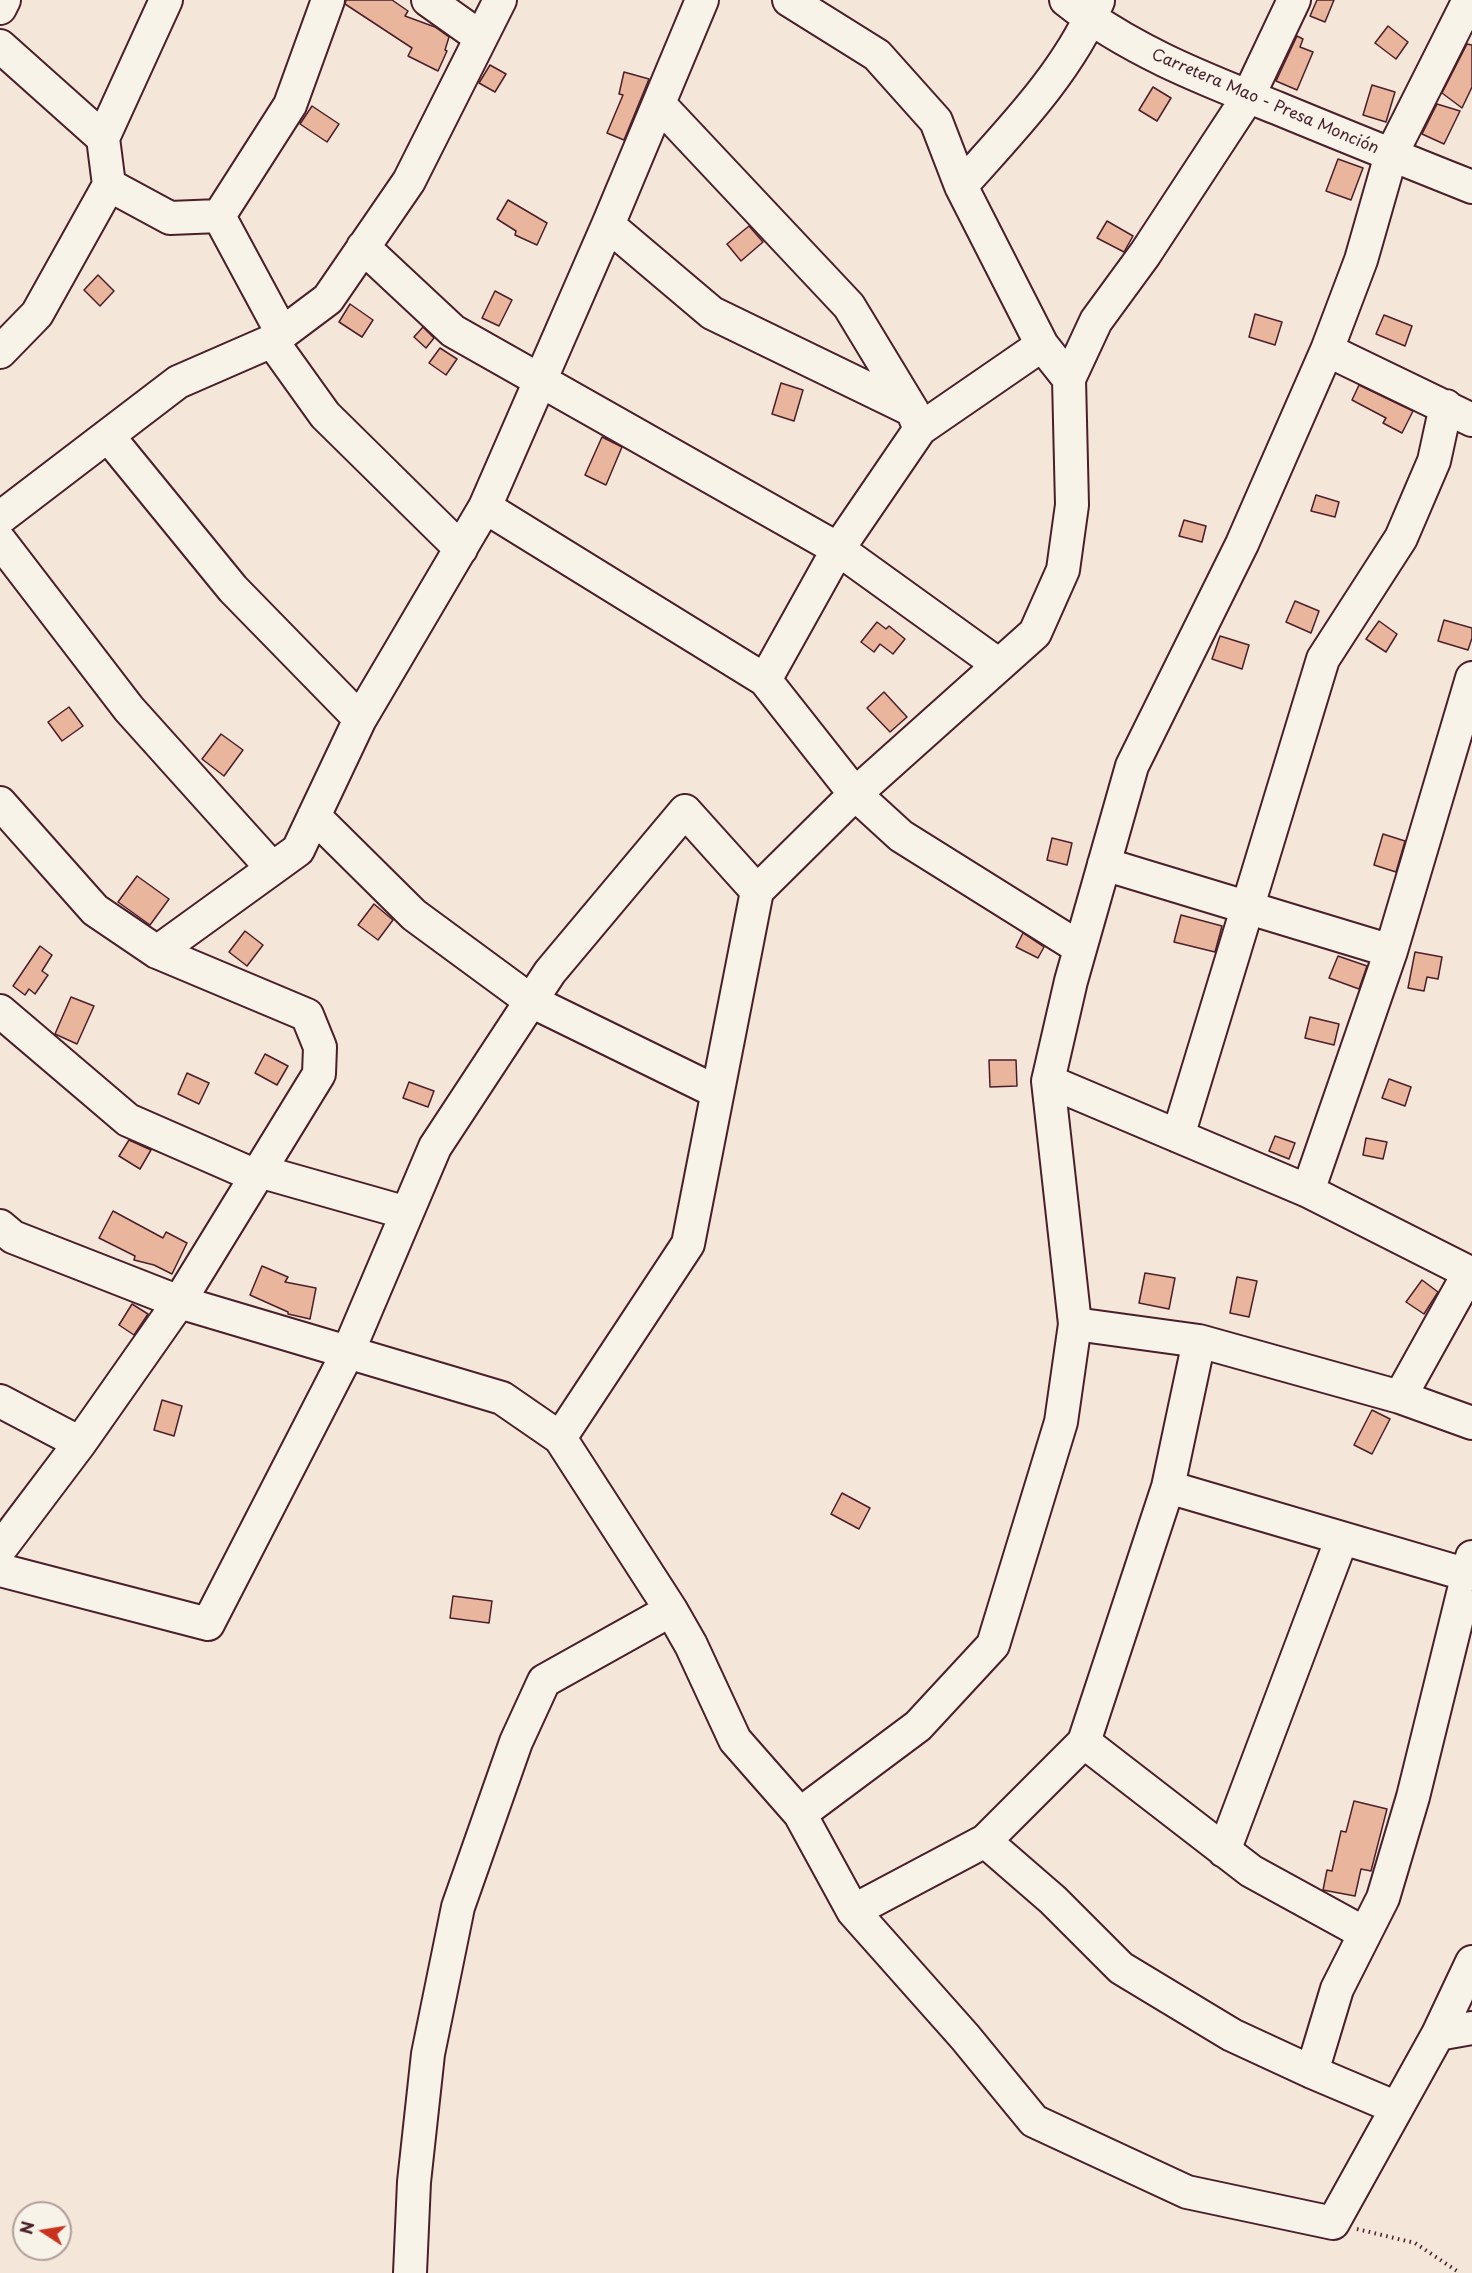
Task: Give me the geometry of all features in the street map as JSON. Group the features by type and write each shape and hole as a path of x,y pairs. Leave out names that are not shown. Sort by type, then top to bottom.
{"street":[{"path":"0,8 4,0"},
{"path":"0,352 37,314 109,185 103,138 166,0"},
{"path":"219,216 290,105 328,0"},
{"path":"428,0 480,37"},
{"path":"0,518 178,382 277,337 328,299 409,181 500,0"},
{"path":"157,952 298,850 360,719 486,507 702,0"},
{"path":"789,0 877,55 936,121 961,186 1042,345 1069,380"},
{"name":"Carretera Mao - Presa Monción","path":"1066,0 1094,10 1143,51 1248,97 1472,187"},
{"path":"560,1438 688,1244 757,891 855,795 1035,633 1063,570 1072,506 1069,380 1096,321 1145,255 1248,97 1294,0"},
{"path":"800,1814 918,1726 993,1645 1061,1422 1075,1324 1048,1081 1080,948 1132,766 1242,544 1327,350 1361,260 1391,155 1469,0"},
{"path":"961,186 1039,99 1094,10"},
{"path":"2,53 103,138"},
{"path":"659,104 849,306 916,419"},
{"path":"109,185 170,218 219,216"},
{"path":"219,216 277,337 325,415 461,549"},
{"path":"608,225 712,313 916,419"},
{"path":"363,247 453,331 838,549 999,665"},
{"path":"765,680 838,549 916,419 1042,345"},
{"path":"1178,1136 1323,659 1401,538 1434,461 1459,413 1327,350"},
{"path":"108,436 233,589 360,719"},
{"path":"486,507 765,680 855,795 901,836 1080,948"},
{"path":"0,541 129,709 272,868"},
{"path":"1308,1191 1391,951 1472,678"},
{"path":"0,802 95,910 157,952 307,1015 320,1047 319,1074 179,1302 80,1443 0,1549"},
{"path":"0,1570 208,1624 348,1352 435,1147 550,972 685,811 757,891"},
{"path":"314,816 414,915 531,1001 717,1092"},
{"path":"1104,864 1391,951"},
{"path":"0,1011 128,1120 258,1173 407,1212"},
{"path":"1048,1081 1308,1191 1468,1265 1400,1397"},
{"path":"0,1226 13,1237 179,1302 502,1398 560,1438 671,1610 691,1645 735,1740 800,1814 853,1911 965,2037 1034,2121 1187,2192 1333,2223 1438,2034 1472,1962"},
{"path":"1075,1324 1199,1341 1400,1397 1472,1424"},
{"path":"853,1911 985,1841 1084,1742 1168,1487 1199,1341"},
{"path":"0,1401 80,1443"},
{"path":"1168,1487 1342,1539 1470,1566 1406,1819 1383,1898 1337,1989 1312,2072"},
{"path":"1224,1851 1342,1539"},
{"path":"410,2273 414,2182 428,2054 458,1907 516,1742 544,1681 671,1610"},
{"path":"1084,1742 1251,1871 1364,1933"},
{"path":"985,1841 1053,1900 1121,1968 1232,2035 1397,2108"},
{"path":"1438,2034 1472,2028"}],"path":[{"path":"1333,2223 1414,2243 1460,2273"}],"building":[{"path":"346,0 392,0 408,11 405,16 435,27 449,37 445,50 447,51 438,71 408,56 412,48 345,4"},
{"path":"1317,0 1334,0 1325,22 1310,16"},
{"path":"1388,26 1408,42 1396,59 1375,43"},
{"path":"1297,36 1303,39 1300,47 1313,52 1297,90 1276,81"},
{"path":"1467,44 1472,45 1472,87 1462,108 1442,93"},
{"path":"490,65 506,74 495,92 479,83"},
{"path":"624,72 649,79 624,140 607,133 623,95 619,94"},
{"path":"1372,85 1395,92 1386,122 1363,115"},
{"path":"1153,87 1171,98 1157,121 1139,110"},
{"path":"1437,104 1460,111 1444,144 1422,134"},
{"path":"312,106 339,124 327,142 300,124"},
{"path":"1338,159 1363,168 1351,200 1326,191"},
{"path":"508,200 547,223 537,245 515,235 516,231 497,219"},
{"path":"1107,221 1133,236 1124,252 1097,238"},
{"path":"749,226 763,242 741,261 727,244"},
{"path":"98,275 114,291 100,306 84,290"},
{"path":"495,291 512,300 499,326 482,318"},
{"path":"350,304 373,320 362,337 339,322"},
{"path":"1255,314 1282,322 1275,345 1249,337"},
{"path":"1384,315 1412,326 1405,346 1376,334"},
{"path":"423,327 434,338 426,348 414,337"},
{"path":"440,348 457,359 446,375 429,363"},
{"path":"781,383 803,390 794,421 772,414"},
{"path":"1359,385 1413,411 1402,433 1383,423 1386,418 1352,400"},
{"path":"602,437 622,447 606,485 585,475"},
{"path":"1316,495 1339,502 1335,517 1311,511"},
{"path":"1184,520 1206,526 1202,542 1179,536"},
{"path":"1295,601 1319,611 1311,633 1286,622"},
{"path":"1444,620 1472,628 1468,650 1438,641"},
{"path":"1379,621 1397,634 1386,652 1366,639"},
{"path":"877,622 886,629 889,626 905,639 893,654 880,644 874,652 861,642"},
{"path":"1220,636 1249,645 1242,669 1212,659"},
{"path":"884,692 907,717 890,732 867,708"},
{"path":"69,707 83,726 62,741 48,722"},
{"path":"221,734 243,750 224,776 202,759"},
{"path":"1383,834 1405,841 1396,872 1374,865"},
{"path":"1052,838 1072,843 1067,865 1047,860"},
{"path":"137,876 169,899 150,925 118,902"},
{"path":"374,904 393,920 378,940 358,925"},
{"path":"1181,915 1222,926 1215,952 1174,942"},
{"path":"245,931 263,945 247,966 229,952"},
{"path":"1023,933 1044,947 1038,958 1016,947"},
{"path":"40,946 52,955 42,971 48,975 35,994 29,989 25,995 13,986"},
{"path":"1415,952 1442,957 1438,979 1427,977 1424,991 1408,988"},
{"path":"1338,956 1367,966 1359,989 1329,978"},
{"path":"71,997 94,1006 77,1044 55,1034"},
{"path":"1310,1017 1339,1024 1334,1045 1305,1038"},
{"path":"265,1054 288,1066 277,1085 255,1073"},
{"path":"989,1060 1016,1060 1017,1086 990,1087"},
{"path":"187,1073 209,1083 199,1104 178,1094"},
{"path":"1389,1079 1411,1087 1405,1106 1382,1098"},
{"path":"409,1082 434,1091 428,1107 403,1098"},
{"path":"1275,1136 1295,1143 1289,1159 1269,1151"},
{"path":"1366,1138 1387,1142 1383,1159 1363,1155"},
{"path":"129,1140 151,1150 140,1169 119,1156"},
{"path":"113,1211 163,1238 166,1232 187,1243 172,1274 154,1265 134,1260 135,1256 99,1238"},
{"path":"262,1266 288,1277 285,1282 316,1288 310,1319 288,1314 250,1295"},
{"path":"1145,1273 1175,1278 1169,1309 1139,1303"},
{"path":"1237,1277 1257,1281 1249,1317 1230,1313"},
{"path":"1422,1280 1438,1292 1424,1314 1406,1302"},
{"path":"132,1304 148,1314 134,1335 119,1325"},
{"path":"162,1400 182,1406 174,1436 154,1430"},
{"path":"1372,1410 1390,1419 1372,1454 1354,1445"},
{"path":"842,1493 870,1508 859,1529 831,1514"},
{"path":"453,1596 492,1601 489,1623 450,1618"},
{"path":"1354,1801 1387,1809 1371,1871 1361,1869 1355,1896 1323,1890 1327,1870 1332,1871 1341,1831 1346,1832"}]}
